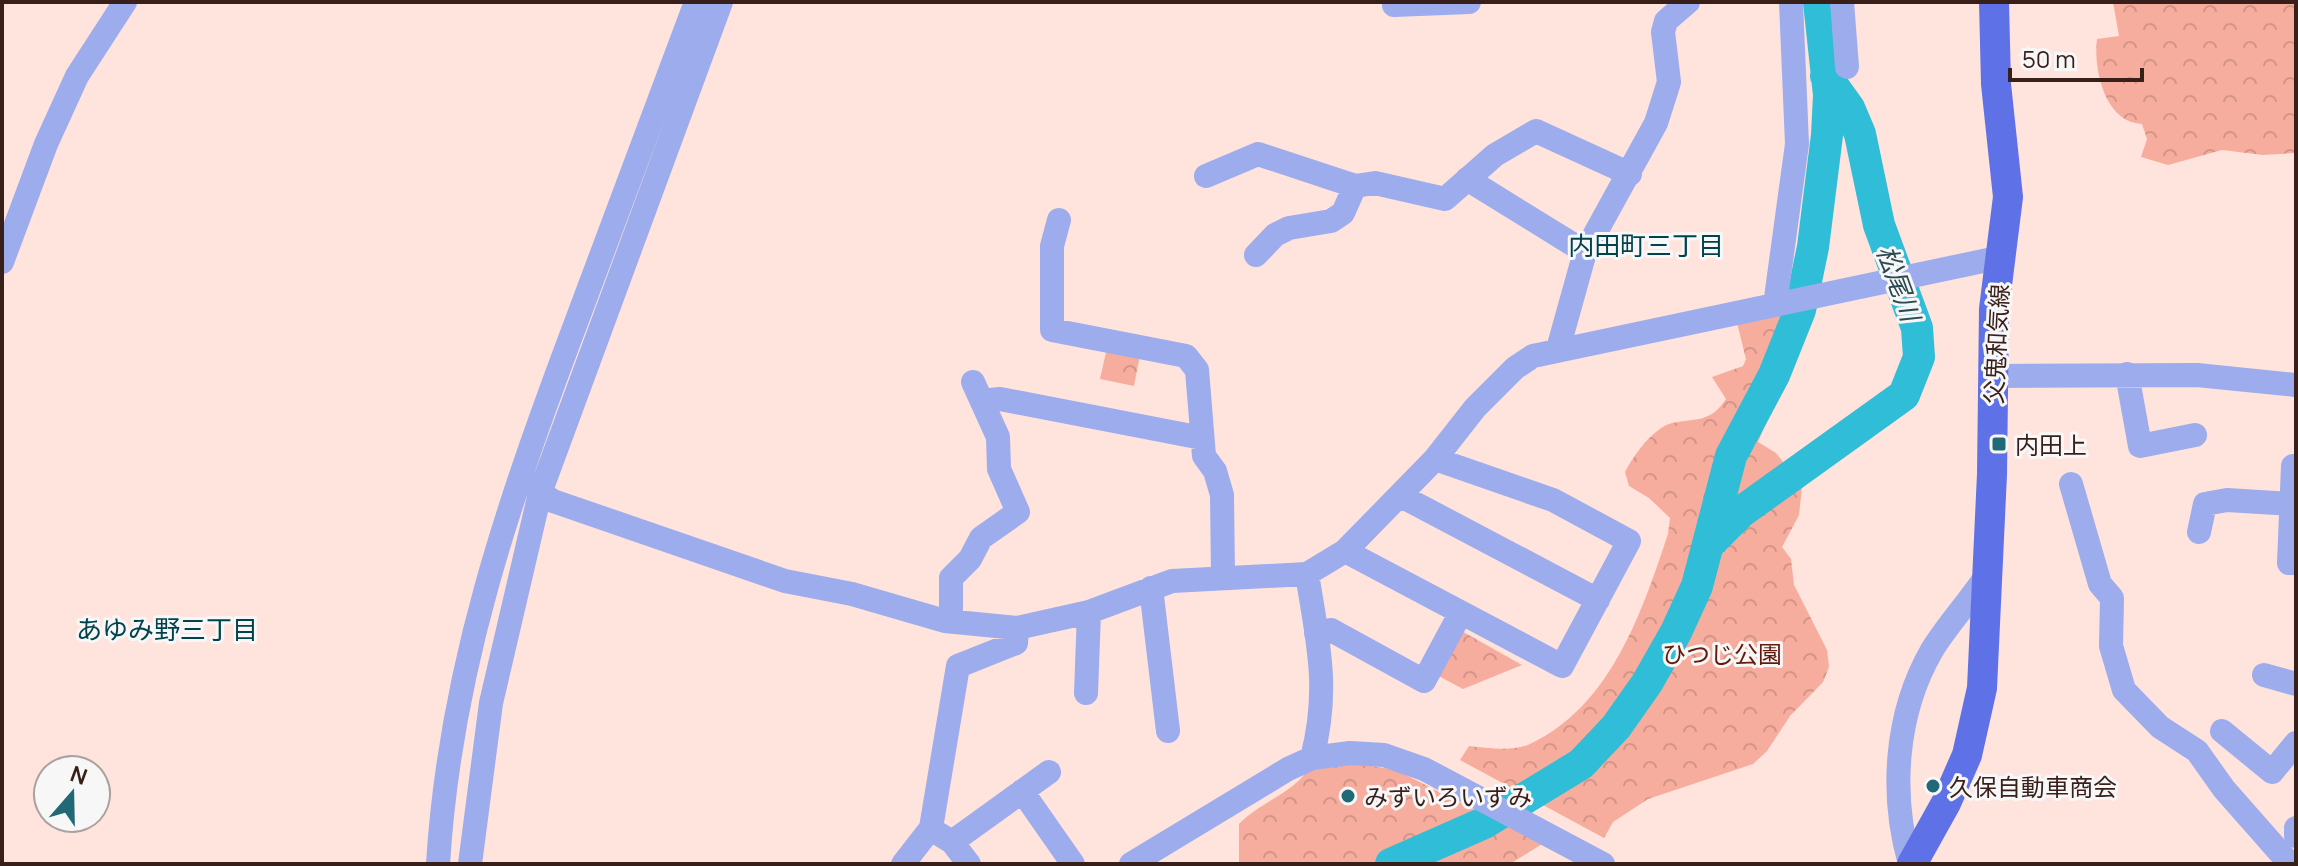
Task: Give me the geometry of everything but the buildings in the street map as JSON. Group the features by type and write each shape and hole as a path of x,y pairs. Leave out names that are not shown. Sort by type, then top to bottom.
{"main road":[{"name":"父鬼和気線","path":"1911,864 1946,803 1975,725 1982,688 1994,309 2008,197 1996,84 1994,2"}],"street":[{"path":"2,262 46,144 77,76 125,2"},
{"path":"438,864 459,699 483,589 516,482 696,2"},
{"path":"470,864 491,703 540,493 721,2"},
{"path":"1394,2 1394,5 1469,2"},
{"path":"1780,304 1797,144 1791,2"},
{"path":"1842,2 1847,67"},
{"path":"1558,349 1585,252 1630,174 1660,109 1669,82 1663,32 1676,4"},
{"path":"1206,176 1258,154 1355,186 1375,183 1445,199 1495,155 1536,131 1630,174"},
{"path":"1467,179 1585,252"},
{"path":"1256,255 1275,235 1289,228 1331,221 1343,213 1355,186"},
{"path":"1059,220 1052,246 1052,330 1186,356 1197,370 1204,456 1215,471 1222,495 1223,577"},
{"path":"540,493 553,501 740,568 852,594 945,621 1017,628 1089,612 1172,581 1307,574 1345,551 1435,459 1475,408 1515,368 1533,356 2002,257"},
{"path":"2127,374 2132,448 2195,435"},
{"path":"1994,376 2197,375 2296,385"},
{"path":"945,621 951,613 951,578 970,559 978,532 1026,509 999,469 998,437 977,392 1202,438"},
{"path":"1345,551 1562,666 1629,541 1553,500 1435,459"},
{"path":"2296,466 2293,466 2289,563 2296,563"},
{"path":"2071,484 2100,584 2112,598 2111,646 2124,690 2160,727 2197,751 2224,789 2290,864"},
{"path":"1401,496 1598,600"},
{"path":"2199,532 2205,518 2205,504 2227,500 2291,504"},
{"path":"1307,574 1323,703 1312,758"},
{"path":"1911,864 1901,835 1899,764 1902,722 1916,678 1933,648 1986,576"},
{"path":"1151,588 1168,656 1161,722"},
{"path":"1086,693 1089,612"},
{"path":"1316,633 1331,630 1424,681 1460,614"},
{"path":"903,864 931,828 958,666 1016,643 1017,628"},
{"path":"2264,675 2296,684"},
{"path":"2222,731 2246,762 2272,772 2296,743"},
{"path":"1131,864 1221,806 1312,758 1350,753 1384,755 1424,769 1603,864"},
{"path":"952,842 1049,772"},
{"path":"1022,791 1073,864"},
{"path":"931,828 952,842 969,864"},
{"path":"2296,828 2296,836"}],"green space":[{"path":"2113,2 2296,2 2296,153 2263,155 2222,150 2168,165 2141,157 2147,139 2142,124 2129,121 2110,105 2097,65 2097,39 2119,36"},
{"name":"ひつじ公園","path":"1821,297 1758,442 1776,453 1802,487 1799,515 1782,547 1791,559 1794,585 1827,650 1829,667 1823,682 1790,716 1767,751 1753,764 1648,799 1613,822 1604,838 1460,760 1469,746 1508,749 1530,744 1558,727 1582,706 1602,681 1620,654 1647,594 1668,534 1670,518 1649,498 1629,486 1625,472 1658,430 1672,423 1708,416 1726,399 1712,377 1743,366 1746,359 1736,319"},
{"path":"1107,348 1140,355 1134,386 1100,379"},
{"path":"1458,629 1522,665 1463,689 1433,673"},
{"path":"1361,764 1396,770 1542,844 1510,864 1239,864 1239,824 1247,816 1295,784 1309,768"}],"waterway":[{"name":"松尾川","path":"1391,864 1484,823 1581,764 1616,727 1647,683 1676,632 1697,586 1731,456 1774,375 1800,310 1813,247 1827,135 1829,95 1819,2"},
{"name":"松尾川","path":"1708,545 1741,512 1904,395 1919,357 1917,328 1879,225 1860,134 1849,108 1826,76"}],"place":[{"name":"内田上","path":"1999,444"},
{"name":"久保自動車商会","path":"1933,786"},
{"name":"みずいろいずみ","path":"1348,796"}],"district":[{"name":"内田町三丁目","path":"1646,245"},
{"name":"あゆみ野三丁目","path":"167,629"}]}
